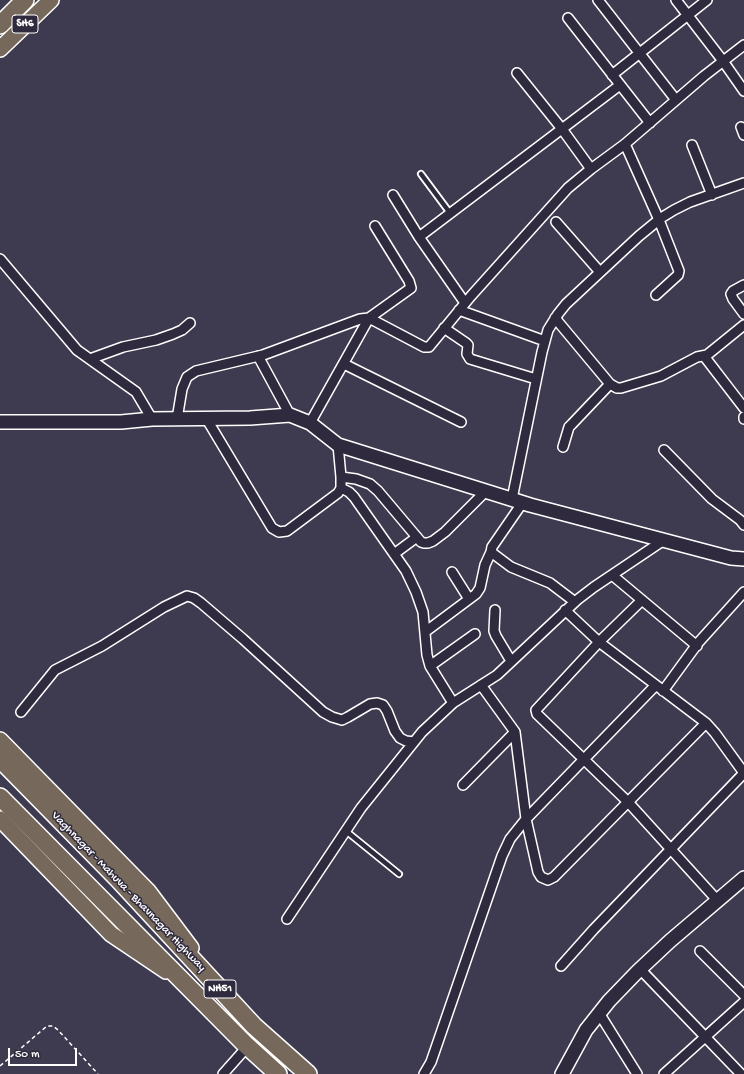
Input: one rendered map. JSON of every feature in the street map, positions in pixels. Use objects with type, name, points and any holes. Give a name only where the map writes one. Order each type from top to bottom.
[{"type":"highway","points":[[0,25],[25,0]]},
{"type":"highway","name":"Vaghnagar - Mahuva - Bhavnagar Highway","points":[[0,759],[137,900],[254,1026],[308,1074]]},
{"type":"highway","name":"Vaghnagar - Mahuva - Bhavnagar Highway","points":[[0,797],[247,1047],[278,1074]]},
{"type":"main road","name":"SH6","points":[[0,49],[51,0]]},
{"type":"main road","points":[[0,740],[148,891],[227,997]]},
{"type":"main road","points":[[0,819],[111,934],[182,981]]},
{"type":"street","points":[[598,0],[676,100]]},
{"type":"street","points":[[676,0],[744,91]]},
{"type":"street","points":[[612,75],[706,0]]},
{"type":"street","points":[[568,18],[650,123]]},
{"type":"street","points":[[177,419],[182,389],[187,377],[190,374],[203,368],[258,356],[360,319],[369,318],[426,348],[432,344],[444,328],[463,309],[554,202],[568,188],[591,169],[626,148],[650,123],[676,100],[744,45]]},
{"type":"street","points":[[517,73],[562,128],[591,169]]},
{"type":"street","points":[[419,237],[620,84]]},
{"type":"street","points":[[692,145],[712,194]]},
{"type":"street","points":[[626,148],[659,220],[679,273],[656,295]]},
{"type":"street","points":[[425,632],[469,599],[480,588],[485,565],[492,547],[517,501],[536,379],[548,330],[555,318],[566,304],[639,236],[659,220],[674,210],[712,194],[744,184]]},
{"type":"street","points":[[393,195],[463,309],[479,318],[545,341]]},
{"type":"street","points":[[556,222],[600,272]]},
{"type":"street","points":[[310,423],[369,318],[409,290],[411,285],[375,226]]},
{"type":"street","points":[[0,259],[77,350],[136,392],[152,419]]},
{"type":"street","points":[[744,285],[733,291],[731,294],[744,314]]},
{"type":"street","points":[[555,318],[610,384],[617,388],[661,376],[697,357],[704,356],[744,325]]},
{"type":"street","points":[[90,359],[123,347],[156,340],[174,334],[182,330],[190,323]]},
{"type":"street","points":[[444,328],[468,345],[467,354],[470,358],[536,379]]},
{"type":"street","points":[[258,356],[290,415]]},
{"type":"street","points":[[704,356],[744,408]]},
{"type":"street","points":[[344,364],[461,422]]},
{"type":"street","points":[[563,447],[569,427],[610,384]]},
{"type":"street","points":[[0,422],[121,422],[152,419],[290,415],[310,423],[338,445],[517,501],[743,562]]},
{"type":"street","points":[[206,418],[272,528],[278,532],[287,531],[338,493],[341,488],[338,445]]},
{"type":"street","points":[[664,450],[712,499],[744,524]]},
{"type":"street","points":[[341,477],[356,479],[370,484],[424,543],[433,541],[445,532],[486,491]]},
{"type":"street","points":[[341,488],[349,492],[354,497],[406,571],[423,612],[427,655],[430,666],[453,703]]},
{"type":"street","points":[[394,554],[418,537]]},
{"type":"street","points":[[287,919],[361,808],[414,742],[453,703],[492,679],[565,610],[612,574],[664,540]]},
{"type":"street","points":[[490,552],[511,567],[550,583],[575,602]]},
{"type":"street","points":[[452,572],[469,599]]},
{"type":"street","points":[[612,574],[696,646]]},
{"type":"street","points":[[424,1074],[431,1062],[502,856],[510,839],[526,818],[584,759],[659,688],[744,592]]},
{"type":"street","points":[[21,712],[55,670],[102,646],[164,607],[187,596],[194,598],[243,639],[323,712],[342,720],[370,704],[377,703],[383,705],[387,710],[395,731],[400,738],[406,741],[414,742]]},
{"type":"street","points":[[642,600],[599,642],[536,710],[537,714],[628,802],[672,848],[717,900]]},
{"type":"street","points":[[495,610],[494,631],[511,662]]},
{"type":"street","points":[[562,966],[594,929],[744,773],[706,723],[599,642],[565,610]]},
{"type":"street","points":[[430,666],[475,634]]},
{"type":"street","points":[[481,685],[515,732],[526,818],[538,872],[541,877],[548,880],[554,877],[706,723]]},
{"type":"street","points":[[464,785],[515,732]]},
{"type":"street","points":[[562,1074],[586,1030],[609,1002],[670,940],[744,878]]},
{"type":"street","points":[[700,951],[744,996]]},
{"type":"street","points":[[640,969],[741,1074]]},
{"type":"street","points":[[664,1074],[744,1002]]},
{"type":"street","points":[[599,1013],[638,1074]]},
{"type":"street","points":[[223,1074],[247,1047]]},
{"type":"lane","points":[[421,174],[450,213]]},
{"type":"lane","points":[[346,832],[399,874]]},
{"type":"path","points":[[0,1066],[47,1026],[53,1026],[98,1074]]}]
